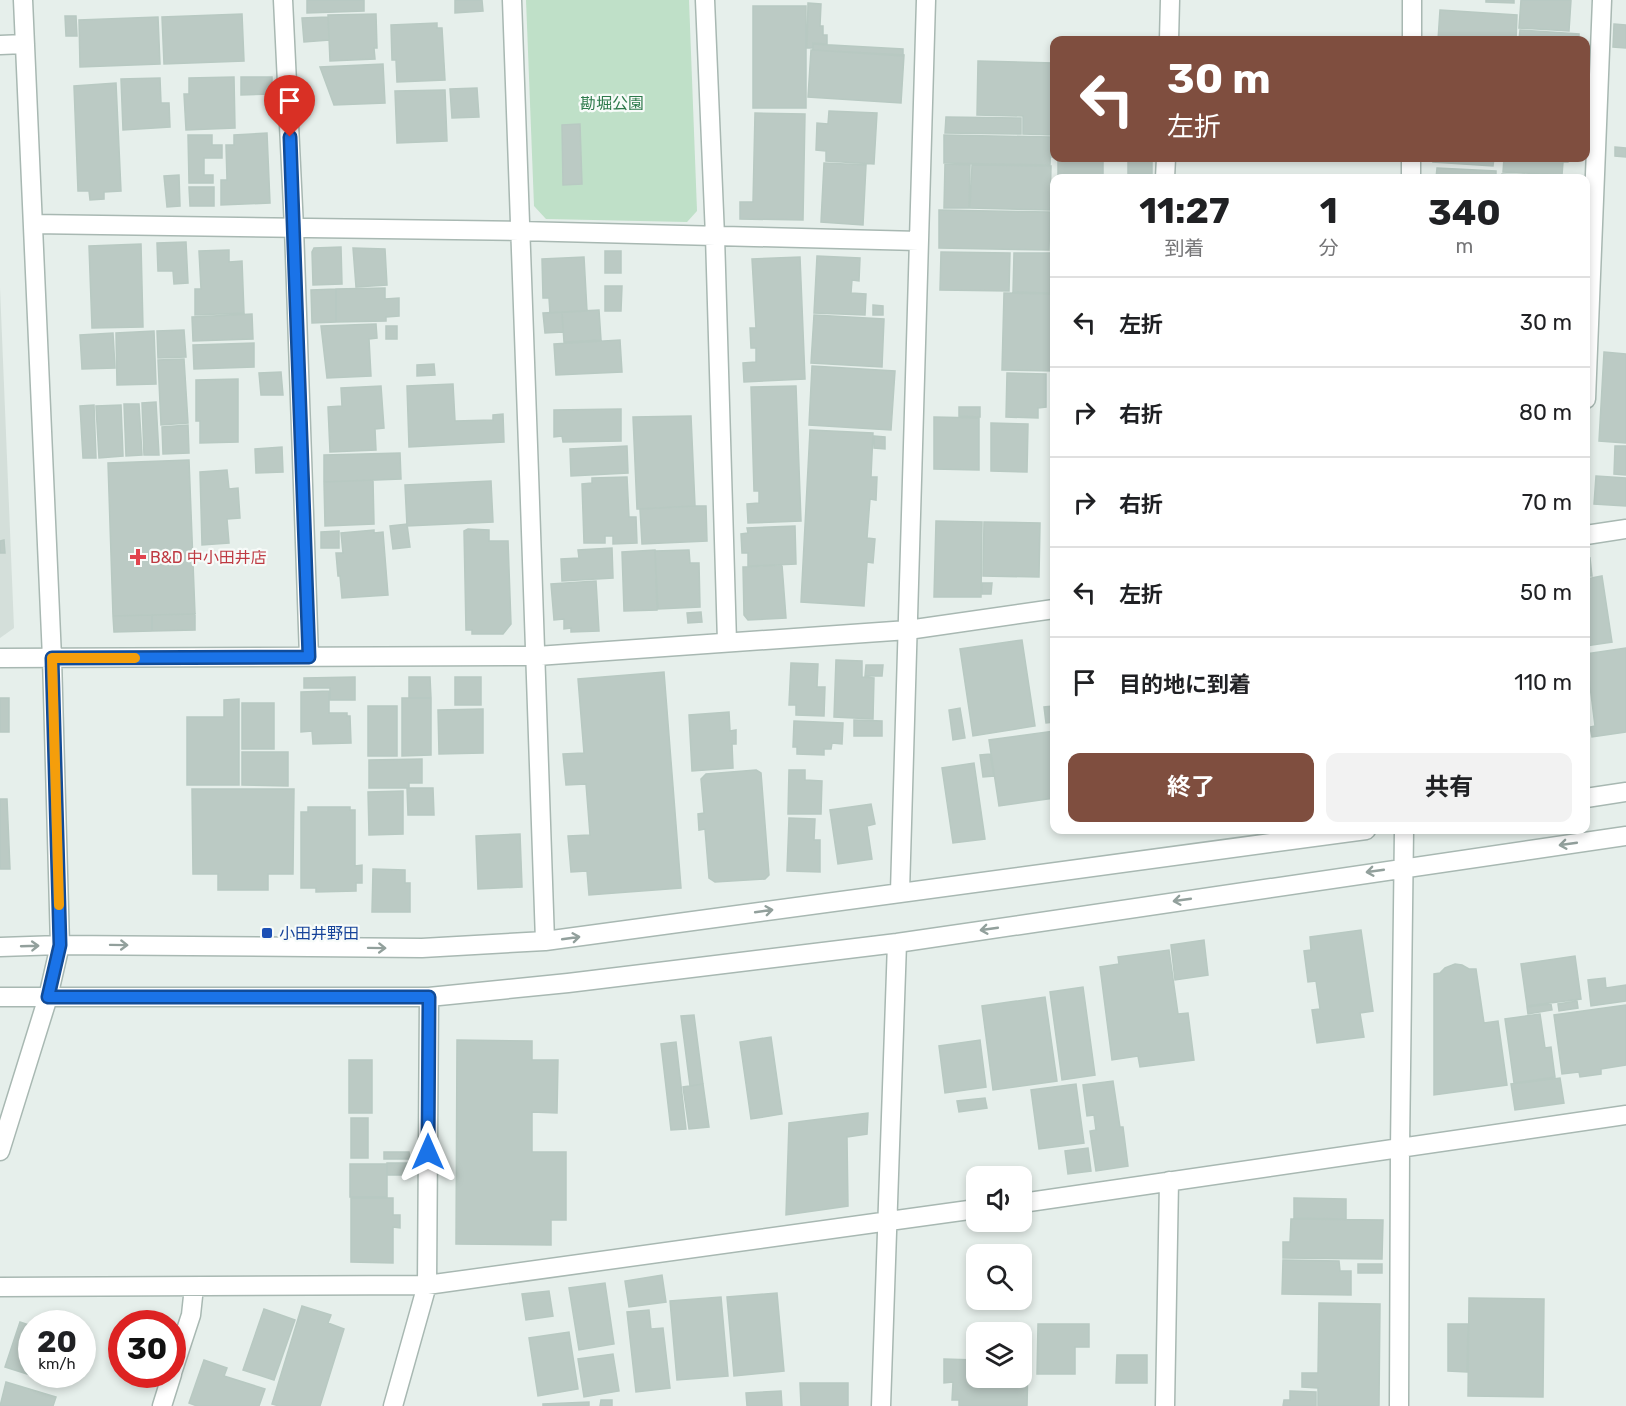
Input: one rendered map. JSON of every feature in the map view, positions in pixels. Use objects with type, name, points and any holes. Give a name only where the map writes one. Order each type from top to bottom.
[{"type":"street","points":[[0,1151],[48,997],[60,945],[52,658],[23,0]]},
{"type":"street","points":[[283,0],[294,228],[309,657]]},
{"type":"street","points":[[512,0],[519,231],[537,656],[545,941]]},
{"type":"street","points":[[705,0],[715,236],[727,642]]},
{"type":"street","points":[[900,892],[926,0]]},
{"type":"street","points":[[1169,36],[1170,0]]},
{"type":"street","points":[[1412,0],[1412,36]]},
{"type":"street","points":[[1590,299],[1602,0]]},
{"type":"street","points":[[0,45],[25,44]]},
{"type":"street","points":[[33,224],[519,231],[919,241]]},
{"type":"street","points":[[1590,534],[1626,529]]},
{"type":"street","points":[[0,658],[537,656],[908,630],[1050,610]]},
{"type":"street","points":[[1590,797],[1626,792]]},
{"type":"street","points":[[0,947],[60,945],[422,948],[545,941],[1336,834]]},
{"type":"street","points":[[1399,1406],[1404,834]]},
{"type":"street","points":[[0,997],[429,997],[568,983],[897,943],[1626,836]]},
{"type":"street","points":[[881,1406],[897,943]]},
{"type":"street","points":[[393,1406],[427,1286],[429,997]]},
{"type":"street","points":[[1032,1202],[1626,1114]]},
{"type":"street","points":[[1166,1406],[1169,1181]]},
{"type":"street","points":[[0,1287],[427,1286],[966,1210]]},
{"type":"street","points":[[186,1331],[191,1316],[194,1287]]},
{"type":"street","points":[[162,1406],[167,1388]]},
{"type":"shaded area","points":[[0,288],[14,628],[0,638]]},
{"type":"green space","name":"勘堀公園","points":[[526,0],[689,0],[697,211],[687,222],[546,219],[534,206]]},
{"type":"building","points":[[307,0],[364,0],[364,11],[307,13]]},
{"type":"building","points":[[455,0],[482,0],[483,11],[455,13]]},
{"type":"building","points":[[1486,0],[1514,0],[1514,3],[1486,2]]},
{"type":"building","points":[[1521,0],[1571,0],[1569,31],[1519,28]]},
{"type":"building","points":[[808,3],[821,4],[820,26],[823,26],[823,35],[827,35],[827,44],[813,43],[813,48],[807,48]]},
{"type":"building","points":[[753,6],[806,6],[806,108],[753,108]]},
{"type":"building","points":[[1440,10],[1517,15],[1516,36],[1438,36]]},
{"type":"building","points":[[242,14],[244,61],[164,64],[162,17]]},
{"type":"building","points":[[376,14],[375,59],[330,61],[328,15]]},
{"type":"building","points":[[65,16],[76,16],[77,36],[66,36]]},
{"type":"building","points":[[158,17],[160,64],[80,67],[79,20]]},
{"type":"building","points":[[328,17],[329,40],[304,42],[302,18]]},
{"type":"building","points":[[437,23],[437,28],[442,28],[445,80],[397,82],[396,60],[392,60],[391,25]]},
{"type":"building","points":[[1614,24],[1626,25],[1626,48],[1613,47]]},
{"type":"building","points":[[1520,30],[1579,34],[1579,36],[1519,36]]},
{"type":"building","points":[[813,44],[903,49],[903,56],[813,50]]},
{"type":"building","points":[[811,50],[904,55],[901,103],[808,97]]},
{"type":"building","points":[[978,61],[1050,63],[1050,135],[1023,134],[1023,116],[977,115]]},
{"type":"building","points":[[383,64],[385,103],[334,105],[320,67]]},
{"type":"building","points":[[234,77],[235,128],[186,130],[184,94],[189,94],[189,78]]},
{"type":"building","points":[[241,77],[272,77],[272,94],[241,95]]},
{"type":"building","points":[[160,78],[161,103],[169,103],[170,127],[123,130],[121,79]]},
{"type":"building","points":[[116,83],[121,191],[104,192],[104,199],[90,200],[89,191],[78,191],[74,86]]},
{"type":"building","points":[[477,88],[479,117],[452,118],[450,89]]},
{"type":"building","points":[[445,90],[447,141],[397,143],[395,91]]},
{"type":"building","points":[[829,111],[877,113],[874,164],[826,161],[826,151],[816,150],[817,123],[828,124]]},
{"type":"building","points":[[755,113],[805,114],[803,220],[740,219],[740,202],[753,202]]},
{"type":"building","points":[[946,117],[1021,118],[1021,134],[945,133]]},
{"type":"building","points":[[580,124],[582,184],[563,185],[562,125]]},
{"type":"building","points":[[267,133],[270,203],[221,205],[221,180],[227,180],[226,145],[234,145],[234,135]]},
{"type":"building","points":[[188,135],[212,135],[212,145],[222,145],[222,158],[204,158],[204,175],[213,175],[213,183],[189,183]]},
{"type":"building","points":[[944,135],[1050,137],[1050,165],[944,163]]},
{"type":"building","points":[[1615,147],[1626,148],[1626,157],[1615,156]]},
{"type":"building","points":[[1058,162],[1103,162],[1103,174],[1058,174]]},
{"type":"building","points":[[1128,162],[1152,162],[1152,174],[1128,174]]},
{"type":"building","points":[[1433,162],[1494,162],[1493,166]]},
{"type":"building","points":[[1504,162],[1563,162],[1562,174],[1503,172]]},
{"type":"building","points":[[824,163],[866,165],[863,225],[821,222]]},
{"type":"building","points":[[945,164],[970,165],[969,208],[944,208]]},
{"type":"building","points":[[972,165],[1051,166],[1050,210],[970,208]]},
{"type":"building","points":[[1437,168],[1496,171],[1496,174],[1436,174]]},
{"type":"building","points":[[179,175],[180,206],[167,207],[164,176]]},
{"type":"building","points":[[189,187],[214,187],[214,206],[190,206]]},
{"type":"building","points":[[939,210],[1050,212],[1049,250],[939,248]]},
{"type":"building","points":[[186,242],[188,283],[174,284],[173,271],[158,271],[157,243]]},
{"type":"building","points":[[141,244],[143,327],[92,328],[89,246]]},
{"type":"building","points":[[341,247],[342,284],[313,285],[312,252],[314,248]]},
{"type":"building","points":[[353,248],[385,249],[387,285],[356,287]]},
{"type":"building","points":[[229,250],[229,262],[242,261],[244,313],[195,315],[195,289],[201,289],[199,251]]},
{"type":"building","points":[[605,251],[621,251],[621,273],[605,273]]},
{"type":"building","points":[[941,252],[1010,253],[1009,291],[940,290]]},
{"type":"building","points":[[1014,253],[1050,253],[1050,293],[1013,292]]},
{"type":"building","points":[[817,256],[860,258],[859,281],[852,280],[851,293],[866,294],[865,315],[814,313]]},
{"type":"building","points":[[584,257],[587,311],[550,313],[549,298],[543,298],[542,259]]},
{"type":"building","points":[[800,257],[805,379],[744,382],[743,363],[756,362],[756,348],[751,348],[750,328],[756,328],[752,259]]},
{"type":"building","points":[[605,286],[622,286],[621,311],[605,311]]},
{"type":"building","points":[[385,288],[385,299],[399,298],[399,316],[386,317],[386,321],[336,322],[336,289]]},
{"type":"building","points":[[336,289],[336,322],[312,323],[311,290]]},
{"type":"building","points":[[1004,293],[1050,294],[1050,371],[1002,370]]},
{"type":"building","points":[[873,305],[883,306],[883,315],[873,315]]},
{"type":"building","points":[[599,310],[601,340],[564,342],[562,312]]},
{"type":"building","points":[[562,312],[563,332],[545,333],[543,313]]},
{"type":"building","points":[[252,314],[253,339],[193,341],[192,317]]},
{"type":"building","points":[[814,315],[884,319],[882,367],[811,363]]},
{"type":"building","points":[[376,324],[377,338],[369,339],[371,376],[327,378],[321,326]]},
{"type":"building","points":[[386,326],[397,326],[397,339],[386,339]]},
{"type":"building","points":[[184,330],[186,357],[158,358],[157,331]]},
{"type":"building","points":[[154,331],[156,384],[117,385],[116,333]]},
{"type":"building","points":[[113,333],[115,368],[82,369],[80,335]]},
{"type":"building","points":[[620,340],[622,372],[556,375],[554,344]]},
{"type":"building","points":[[254,343],[254,367],[194,369],[193,345]]},
{"type":"building","points":[[1604,352],[1626,354],[1626,443],[1599,441]]},
{"type":"building","points":[[184,359],[188,423],[161,425],[158,360]]},
{"type":"building","points":[[434,364],[435,375],[417,376],[417,365]]},
{"type":"building","points":[[812,366],[895,371],[891,430],[809,425]]},
{"type":"building","points":[[281,372],[283,395],[261,395],[259,373]]},
{"type":"building","points":[[1007,373],[1046,374],[1046,407],[1038,408],[1038,418],[1006,417]]},
{"type":"building","points":[[238,379],[238,442],[200,443],[200,421],[196,421],[196,380]]},
{"type":"building","points":[[453,384],[455,421],[493,420],[493,415],[503,414],[504,442],[409,447],[407,386]]},
{"type":"building","points":[[381,386],[384,428],[375,429],[376,450],[330,452],[328,407],[342,406],[341,388]]},
{"type":"building","points":[[796,386],[801,521],[748,523],[747,504],[759,503],[759,491],[754,491],[751,387]]},
{"type":"building","points":[[156,402],[159,455],[144,455],[142,403]]},
{"type":"building","points":[[124,404],[139,404],[142,455],[126,456]]},
{"type":"building","points":[[94,405],[96,458],[83,458],[80,406]]},
{"type":"building","points":[[121,405],[123,456],[99,458],[96,406]]},
{"type":"building","points":[[959,407],[980,407],[980,417],[959,416]]},
{"type":"building","points":[[621,409],[621,441],[563,442],[562,436],[554,437],[554,410]]},
{"type":"building","points":[[691,416],[695,506],[637,509],[633,417]]},
{"type":"building","points":[[934,417],[979,418],[979,470],[934,469]]},
{"type":"building","points":[[991,423],[1028,424],[1027,472],[991,471]]},
{"type":"building","points":[[188,425],[189,453],[163,454],[162,427]]},
{"type":"building","points":[[810,430],[873,433],[871,477],[877,477],[876,500],[870,499],[867,538],[875,539],[873,563],[867,562],[864,606],[801,602]]},
{"type":"building","points":[[874,436],[885,437],[885,449],[874,448]]},
{"type":"building","points":[[627,446],[628,473],[571,476],[570,449]]},
{"type":"building","points":[[1615,446],[1626,446],[1626,475],[1614,474]]},
{"type":"building","points":[[282,447],[283,472],[256,473],[255,449]]},
{"type":"building","points":[[400,453],[401,479],[324,482],[324,455]]},
{"type":"building","points":[[189,460],[195,614],[113,616],[108,463]]},
{"type":"building","points":[[227,470],[229,489],[238,488],[240,518],[227,519],[229,543],[202,545],[200,472]]},
{"type":"building","points":[[1596,476],[1626,478],[1626,506],[1594,504]]},
{"type":"building","points":[[627,477],[629,517],[636,517],[637,543],[613,544],[613,536],[605,536],[605,543],[584,543],[582,484],[592,483],[592,478]]},
{"type":"building","points":[[373,480],[374,524],[325,526],[324,482]]},
{"type":"building","points":[[491,481],[493,522],[407,526],[405,485]]},
{"type":"building","points":[[706,506],[707,541],[642,544],[640,509]]},
{"type":"building","points":[[936,521],[982,522],[981,597],[934,597]]},
{"type":"building","points":[[984,522],[1040,523],[1039,577],[983,576]]},
{"type":"building","points":[[407,524],[410,547],[393,549],[390,526]]},
{"type":"building","points":[[795,526],[796,564],[748,566],[748,553],[742,553],[741,534],[748,533],[747,528]]},
{"type":"building","points":[[468,529],[489,530],[489,541],[508,541],[511,624],[503,634],[472,634],[472,630],[466,630],[464,531]]},
{"type":"building","points":[[374,530],[374,533],[383,532],[388,595],[342,598],[336,553],[343,553],[341,533]]},
{"type":"building","points":[[339,531],[339,548],[321,548],[321,532]]},
{"type":"building","points":[[4,540],[5,553],[0,553],[0,541]]},
{"type":"building","points":[[612,548],[613,578],[562,581],[561,559],[579,558],[578,550]]},
{"type":"building","points":[[655,550],[657,610],[624,611],[622,552]]},
{"type":"building","points":[[689,550],[690,563],[699,563],[700,607],[658,609],[655,551]]},
{"type":"building","points":[[782,565],[786,618],[748,620],[744,615],[743,567]]},
{"type":"building","points":[[1602,576],[1612,642],[1590,645],[1590,578]]},
{"type":"building","points":[[596,581],[599,631],[571,632],[571,628],[564,629],[564,619],[554,620],[551,584]]},
{"type":"building","points":[[982,583],[992,583],[991,594],[982,594]]},
{"type":"building","points":[[701,612],[702,622],[688,623],[687,613]]},
{"type":"building","points":[[195,614],[195,630],[152,631],[152,615]]},
{"type":"building","points":[[152,615],[152,631],[114,632],[113,616]]},
{"type":"building","points":[[1022,640],[1035,726],[973,736],[960,649]]},
{"type":"building","points":[[1626,648],[1626,732],[1592,737],[1590,727],[1595,726],[1590,686],[1590,653]]},
{"type":"building","points":[[836,660],[862,661],[862,677],[874,678],[873,719],[834,717]]},
{"type":"building","points":[[791,663],[818,664],[817,687],[825,687],[824,716],[796,715],[796,705],[789,705]]},
{"type":"building","points":[[866,665],[883,665],[882,676],[865,676]]},
{"type":"building","points":[[664,672],[681,888],[589,895],[587,871],[571,872],[568,836],[590,835],[586,784],[566,785],[563,754],[584,753],[578,679]]},
{"type":"building","points":[[355,677],[355,700],[330,700],[330,688],[304,688],[304,678]]},
{"type":"building","points":[[409,677],[430,677],[431,698],[409,698]]},
{"type":"building","points":[[455,677],[481,677],[481,705],[455,705]]},
{"type":"building","points":[[329,691],[329,713],[347,713],[347,716],[350,716],[351,743],[313,744],[312,731],[301,732],[301,692]]},
{"type":"building","points":[[0,698],[9,698],[9,732],[0,732]]},
{"type":"building","points":[[402,698],[431,698],[431,755],[402,756]]},
{"type":"building","points":[[239,699],[239,785],[187,785],[187,717],[224,717],[224,700]]},
{"type":"building","points":[[242,703],[274,703],[274,749],[242,749]]},
{"type":"building","points":[[368,706],[397,706],[397,756],[368,756]]},
{"type":"building","points":[[1050,706],[1050,722],[1046,723],[1044,707]]},
{"type":"building","points":[[960,708],[965,738],[953,740],[949,710]]},
{"type":"building","points":[[483,709],[483,753],[439,754],[438,710]]},
{"type":"building","points":[[729,712],[730,731],[736,730],[736,744],[732,744],[733,768],[692,771],[689,715]]},
{"type":"building","points":[[854,720],[882,721],[882,736],[854,736]]},
{"type":"building","points":[[794,721],[843,723],[842,744],[832,743],[831,749],[824,749],[824,755],[797,754],[797,747],[793,747]]},
{"type":"building","points":[[1050,732],[1050,799],[999,806],[989,740]]},
{"type":"building","points":[[242,752],[288,752],[288,786],[242,785]]},
{"type":"building","points":[[990,754],[994,776],[983,777],[980,755]]},
{"type":"building","points":[[422,759],[422,783],[409,783],[409,788],[369,788],[369,760]]},
{"type":"building","points":[[974,763],[985,839],[953,843],[942,768]]},
{"type":"building","points":[[756,770],[761,773],[769,875],[765,879],[715,882],[709,878],[705,829],[699,830],[698,814],[704,813],[701,779],[706,774]]},
{"type":"building","points":[[789,770],[805,770],[805,780],[822,781],[821,814],[788,814]]},
{"type":"building","points":[[407,788],[433,788],[434,815],[408,815]]},
{"type":"building","points":[[192,789],[294,789],[293,874],[268,874],[268,890],[218,890],[218,874],[193,874]]},
{"type":"building","points":[[403,791],[403,834],[369,835],[368,792]]},
{"type":"building","points":[[0,799],[7,799],[10,869],[0,869]]},
{"type":"building","points":[[871,804],[875,824],[867,826],[872,859],[838,864],[830,810]]},
{"type":"building","points":[[308,807],[350,807],[350,810],[355,810],[355,866],[362,865],[362,883],[356,883],[356,891],[316,892],[316,888],[301,888],[301,812],[308,812]]},
{"type":"building","points":[[789,818],[815,819],[814,840],[820,840],[820,872],[787,871]]},
{"type":"building","points":[[520,834],[522,887],[478,889],[476,836]]},
{"type":"building","points":[[373,869],[405,870],[405,883],[410,883],[410,912],[372,912]]},
{"type":"building","points":[[1361,930],[1373,1011],[1360,1013],[1364,1037],[1317,1043],[1312,1010],[1320,1009],[1316,981],[1308,982],[1304,951],[1311,950],[1310,937]]},
{"type":"building","points":[[1204,940],[1208,975],[1175,980],[1171,945]]},
{"type":"building","points":[[1169,950],[1178,1014],[1188,1013],[1194,1060],[1140,1067],[1138,1056],[1112,1060],[1100,967],[1119,964],[1118,957]]},
{"type":"building","points":[[1575,956],[1581,999],[1527,1006],[1521,964]]},
{"type":"building","points":[[1455,964],[1476,969],[1484,1023],[1498,1021],[1507,1085],[1434,1095],[1434,974]]},
{"type":"building","points":[[1605,978],[1606,988],[1626,985],[1626,1001],[1591,1006],[1588,980]]},
{"type":"building","points":[[1083,987],[1095,1075],[1062,1080],[1050,992]]},
{"type":"building","points":[[1045,997],[1057,1081],[993,1090],[982,1006]]},
{"type":"building","points":[[1577,1001],[1578,1008],[1559,1011],[1558,1004]]},
{"type":"building","points":[[1551,1004],[1552,1010],[1528,1014],[1527,1007]]},
{"type":"building","points":[[1626,1005],[1626,1065],[1601,1069],[1601,1074],[1580,1077],[1579,1072],[1562,1074],[1554,1015]]},
{"type":"building","points":[[1540,1014],[1545,1048],[1551,1047],[1555,1077],[1514,1083],[1505,1019]]},
{"type":"building","points":[[694,1015],[703,1084],[690,1086],[681,1016]]},
{"type":"building","points":[[771,1037],[782,1114],[751,1119],[740,1042]]},
{"type":"building","points":[[457,1040],[532,1041],[532,1060],[558,1060],[557,1113],[532,1112],[532,1152],[566,1152],[566,1220],[551,1220],[551,1245],[456,1244]]},
{"type":"building","points":[[980,1040],[986,1087],[945,1093],[939,1046]]},
{"type":"building","points":[[676,1042],[686,1129],[671,1130],[661,1044]]},
{"type":"building","points":[[349,1060],[372,1060],[372,1113],[349,1113]]},
{"type":"building","points":[[1560,1078],[1564,1103],[1515,1110],[1511,1084]]},
{"type":"building","points":[[1113,1081],[1120,1127],[1123,1127],[1128,1166],[1096,1171],[1090,1131],[1096,1130],[1094,1115],[1087,1116],[1083,1085]]},
{"type":"building","points":[[703,1084],[709,1127],[689,1129],[683,1087]]},
{"type":"building","points":[[1076,1084],[1084,1143],[1039,1149],[1031,1090]]},
{"type":"building","points":[[985,1098],[987,1108],[959,1112],[957,1101]]},
{"type":"building","points":[[868,1113],[867,1134],[847,1137],[848,1206],[786,1215],[789,1123]]},
{"type":"building","points":[[351,1118],[368,1118],[368,1158],[351,1158]]},
{"type":"building","points":[[1088,1148],[1091,1171],[1068,1174],[1065,1151]]},
{"type":"building","points":[[384,1152],[409,1152],[410,1159],[384,1159]]},
{"type":"building","points":[[387,1163],[412,1163],[412,1175],[387,1175]]},
{"type":"building","points":[[350,1164],[387,1164],[387,1197],[350,1197]]},
{"type":"building","points":[[351,1198],[393,1198],[393,1215],[400,1215],[400,1228],[393,1227],[393,1263],[351,1262]]},
{"type":"building","points":[[1294,1198],[1346,1199],[1346,1219],[1294,1218]]},
{"type":"building","points":[[1291,1219],[1383,1220],[1382,1259],[1283,1258],[1283,1242],[1290,1242]]},
{"type":"building","points":[[1283,1260],[1339,1261],[1340,1271],[1351,1271],[1351,1295],[1282,1294]]},
{"type":"building","points":[[1358,1264],[1382,1264],[1382,1273],[1358,1273]]},
{"type":"building","points":[[662,1275],[666,1302],[629,1307],[625,1281]]},
{"type":"building","points":[[605,1283],[614,1344],[579,1350],[569,1288]]},
{"type":"building","points":[[549,1291],[553,1316],[526,1320],[522,1294]]},
{"type":"building","points":[[777,1293],[784,1371],[734,1376],[727,1297]]},
{"type":"building","points":[[721,1297],[728,1376],[677,1380],[670,1301]]},
{"type":"building","points":[[1469,1298],[1544,1299],[1543,1397],[1468,1396]]},
{"type":"building","points":[[1319,1303],[1380,1304],[1379,1406],[1318,1406],[1318,1388],[1302,1387],[1302,1373],[1318,1373]]},
{"type":"building","points":[[302,1306],[331,1315],[328,1323],[344,1329],[320,1406],[279,1406],[272,1404]]},
{"type":"building","points":[[264,1309],[295,1320],[274,1380],[243,1370]]},
{"type":"building","points":[[649,1310],[651,1329],[663,1328],[670,1388],[636,1392],[627,1312]]},
{"type":"building","points":[[1038,1324],[1089,1324],[1089,1347],[1075,1347],[1075,1374],[1037,1374]]},
{"type":"building","points":[[1448,1324],[1468,1324],[1467,1372],[1448,1371]]},
{"type":"building","points":[[18,1328],[18,1371],[5,1367]]},
{"type":"building","points":[[569,1332],[578,1389],[538,1396],[529,1338]]},
{"type":"building","points":[[613,1354],[619,1391],[584,1397],[578,1359]]},
{"type":"building","points":[[1117,1355],[1147,1355],[1147,1383],[1116,1383]]},
{"type":"building","points":[[944,1359],[966,1360],[966,1388],[1027,1388],[1027,1406],[959,1406],[959,1400],[952,1400],[953,1382],[944,1383]]},
{"type":"building","points":[[204,1360],[227,1368],[224,1376],[265,1389],[259,1406],[197,1406],[189,1403]]},
{"type":"building","points":[[6,1382],[18,1386],[18,1388],[26,1388],[56,1397],[53,1406],[0,1406]]},
{"type":"building","points":[[800,1383],[848,1383],[848,1406],[801,1406]]},
{"type":"building","points":[[781,1391],[782,1406],[747,1406],[746,1393]]},
{"type":"building","points":[[1290,1391],[1316,1392],[1316,1406],[1283,1406],[1284,1400],[1290,1400]]},
{"type":"building","points":[[601,1400],[612,1400],[612,1406],[600,1406]]},
{"type":"building","points":[[589,1402],[589,1406],[543,1406],[543,1404]]},
{"type":"slow traffic","points":[[59,905],[52,658],[135,658]]},
{"type":"place","name":"B&D 中小田井店","points":[[138,557]]},
{"type":"place","name":"小田井野田","points":[[267,933]]},
{"type":"route","points":[[290,137],[309,657],[52,658],[60,945],[48,997],[429,997],[428,1152]]}]
